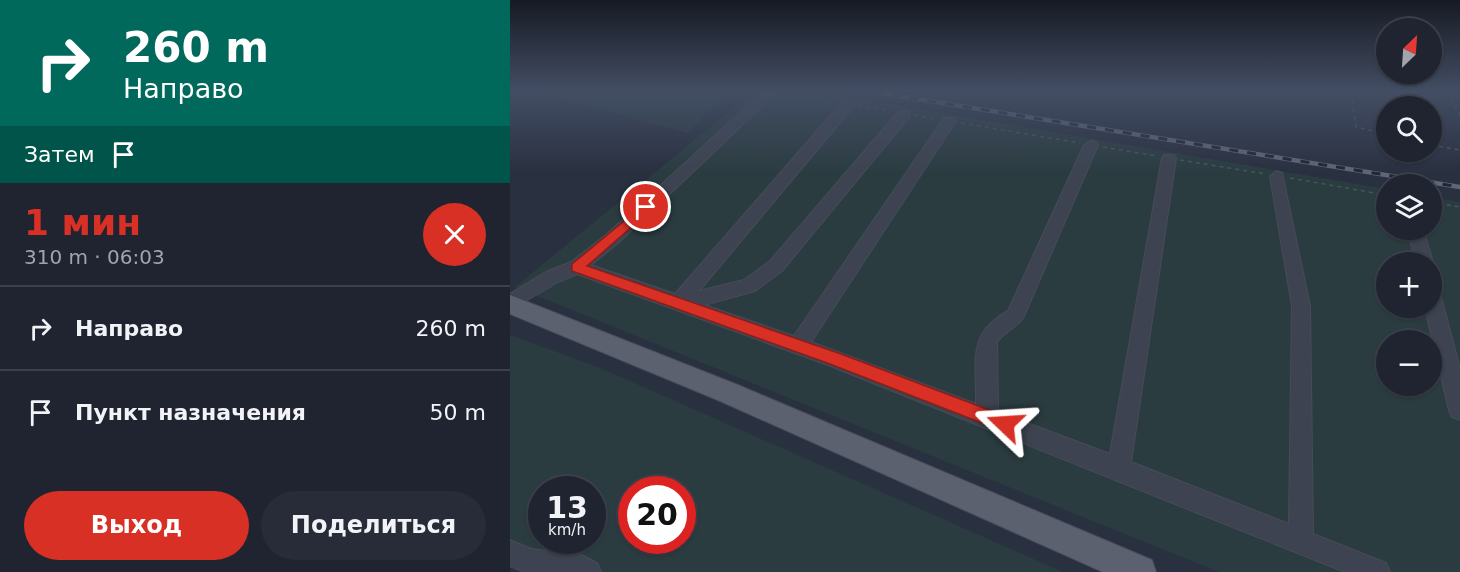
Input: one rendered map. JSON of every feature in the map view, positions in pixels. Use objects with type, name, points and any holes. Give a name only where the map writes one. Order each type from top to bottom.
[{"type":"main road","points":[[510,304],[729,393],[1140,572]]},
{"type":"street","points":[[510,304],[552,277],[577,267],[612,239],[739,119]]},
{"type":"street","points":[[678,304],[836,119]]},
{"type":"street","points":[[678,304],[749,286],[776,266],[900,119]]},
{"type":"street","points":[[798,346],[949,121]]},
{"type":"street","points":[[987,418],[987,341],[996,327],[1015,316],[1091,145]]},
{"type":"street","points":[[1119,468],[1169,158]]},
{"type":"street","points":[[1277,176],[1300,306],[1301,541]]},
{"type":"street","points":[[577,267],[798,346],[1119,468],[1377,572]]},
{"type":"street","points":[[1437,318],[1460,410]]},
{"type":"street","points":[[510,553],[531,562],[581,568],[588,572]]},
{"type":"path","points":[[1355,119],[1356,127],[1376,132]]},
{"type":"path","points":[[1442,147],[1460,150]]},
{"type":"path","points":[[1442,204],[1460,207]]},
{"type":"shaded area","points":[[635,119],[702,119],[688,133]]},
{"type":"shaded area","points":[[720,119],[975,119],[1376,187],[1376,240],[1442,240],[1442,199],[1460,202],[1460,572],[1219,572],[515,287]]},
{"type":"shaded area","points":[[510,335],[598,367],[1063,572],[571,572],[539,554],[606,554],[606,476],[528,476],[528,548],[510,538]]},
{"type":"railway","points":[[1039,119],[1460,187]]},
{"type":"route","points":[[646,207],[612,239],[577,267],[835,359],[933,399],[1005,424]]}]
